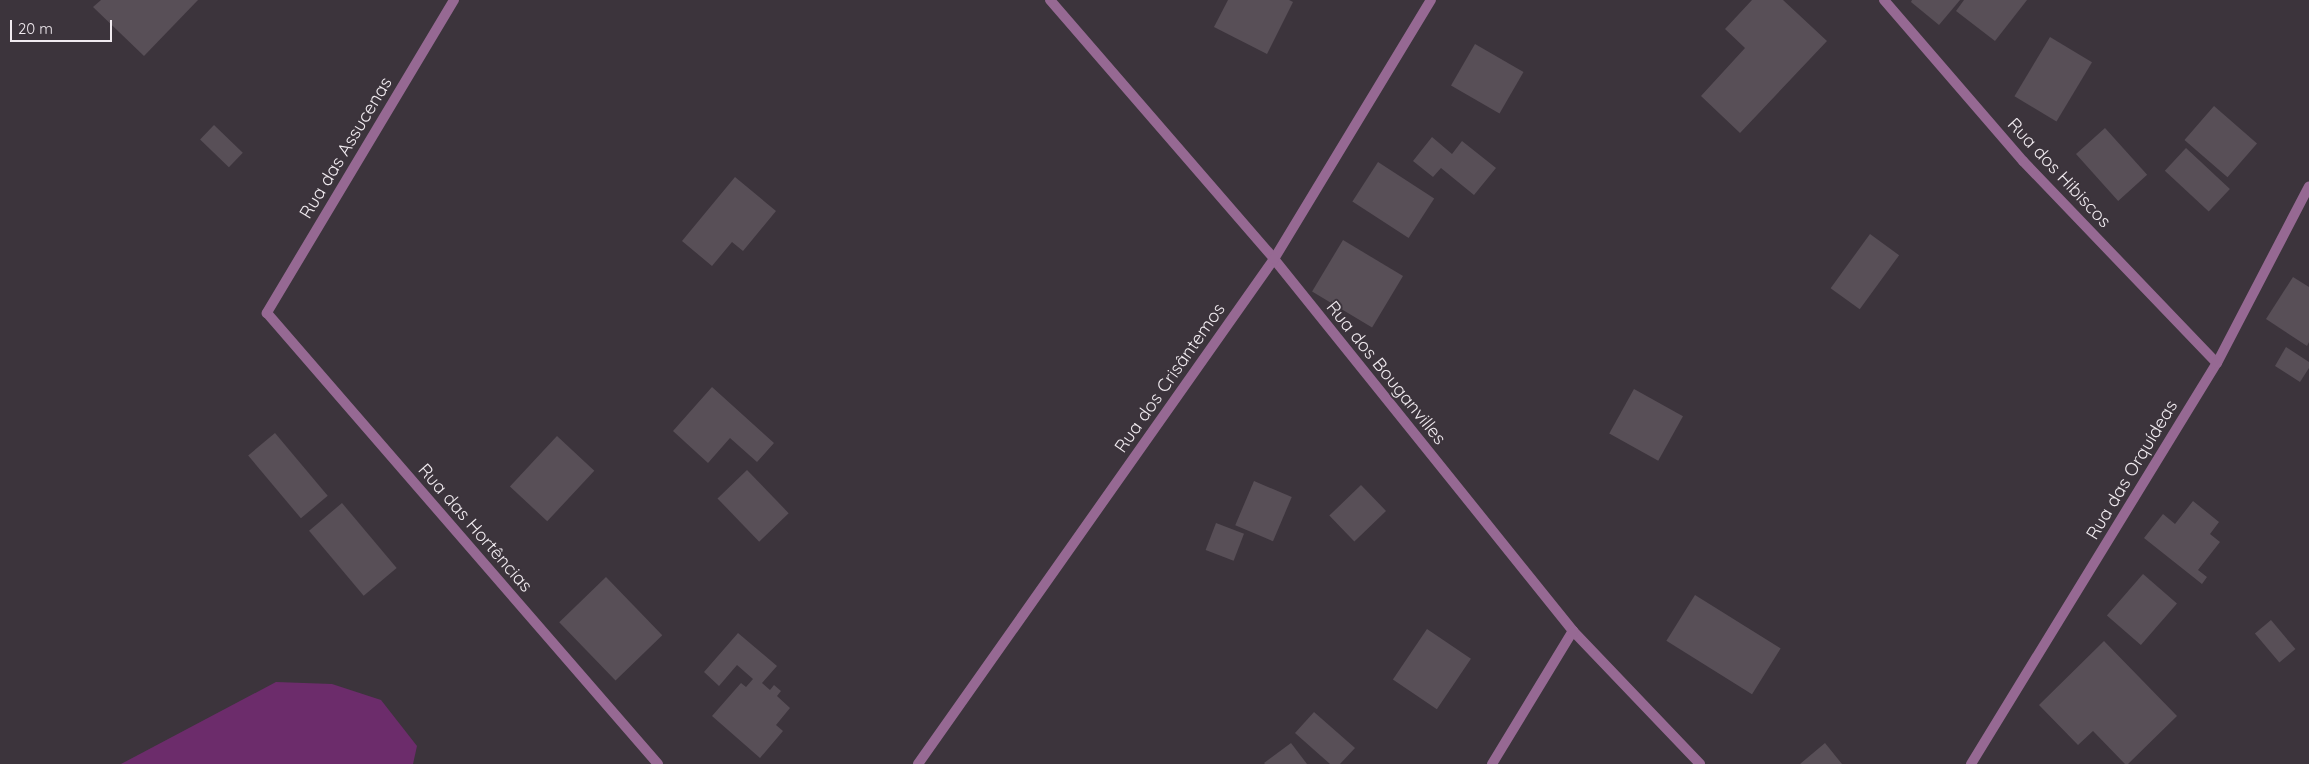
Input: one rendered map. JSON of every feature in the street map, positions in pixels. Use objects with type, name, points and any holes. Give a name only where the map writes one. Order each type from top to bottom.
[{"type":"street","name":"Rua das Assucenas","points":[[267,313],[454,0]]},
{"type":"street","name":"Rua dos Bouganvilles","points":[[1050,0],[1274,259],[1573,631],[1700,764]]},
{"type":"street","name":"Rua dos Crisântemos","points":[[918,764],[1274,259],[1431,0]]},
{"type":"street","name":"Rua dos Hibiscos","points":[[1884,0],[2023,161],[2216,363]]},
{"type":"street","name":"Rua das Orquídeas","points":[[1972,764],[2216,363],[2309,186]]},
{"type":"street","name":"Rua das Hortências","points":[[267,313],[658,764]]},
{"type":"street","points":[[1492,764],[1573,631]]},
{"type":"shaded area","points":[[276,682],[332,684],[381,700],[417,746],[413,764],[121,764]]},
{"type":"building","points":[[101,0],[198,0],[144,56],[93,7]]},
{"type":"building","points":[[1228,0],[1289,0],[1293,2],[1267,54],[1214,27]]},
{"type":"building","points":[[1752,0],[1783,0],[1827,41],[1740,133],[1701,96],[1745,48],[1725,29]]},
{"type":"building","points":[[1912,0],[1960,0],[1939,25],[1911,2]]},
{"type":"building","points":[[1964,0],[2027,0],[1995,41],[1956,11]]},
{"type":"building","points":[[2050,37],[2092,62],[2056,121],[2014,96]]},
{"type":"building","points":[[1475,44],[1523,72],[1499,114],[1451,86]]},
{"type":"building","points":[[2214,106],[2257,143],[2227,177],[2184,140]]},
{"type":"building","points":[[214,125],[243,153],[229,167],[200,139]]},
{"type":"building","points":[[2105,128],[2147,175],[2118,201],[2076,154]]},
{"type":"building","points":[[1432,137],[1452,154],[1462,141],[1496,168],[1474,195],[1441,168],[1433,177],[1413,161]]},
{"type":"building","points":[[2186,148],[2230,189],[2209,212],[2165,171]]},
{"type":"building","points":[[1378,162],[1434,198],[1409,238],[1352,201]]},
{"type":"building","points":[[735,177],[776,211],[743,251],[732,242],[712,266],[682,241]]},
{"type":"building","points":[[1870,234],[1899,255],[1860,309],[1831,288]]},
{"type":"building","points":[[1343,240],[1403,276],[1372,327],[1312,291]]},
{"type":"building","points":[[2293,277],[2309,287],[2309,342],[2307,346],[2266,319]]},
{"type":"building","points":[[2286,347],[2309,362],[2309,368],[2300,382],[2275,366]]},
{"type":"building","points":[[712,387],[774,443],[757,462],[730,438],[708,463],[673,431]]},
{"type":"building","points":[[1634,389],[1683,416],[1658,461],[1609,434]]},
{"type":"building","points":[[275,433],[328,496],[301,518],[248,455]]},
{"type":"building","points":[[557,436],[594,471],[547,521],[510,486]]},
{"type":"building","points":[[747,470],[789,513],[759,542],[718,498]]},
{"type":"building","points":[[1254,481],[1292,497],[1273,541],[1235,525]]},
{"type":"building","points":[[1361,485],[1386,511],[1354,541],[1329,516]]},
{"type":"building","points":[[2193,501],[2219,522],[2210,534],[2220,542],[2198,570],[2207,577],[2202,584],[2144,538],[2163,514],[2175,524]]},
{"type":"building","points":[[342,503],[397,568],[364,596],[309,531]]},
{"type":"building","points":[[1216,523],[1244,534],[1234,561],[1206,550]]},
{"type":"building","points":[[2143,574],[2177,604],[2141,645],[2107,616]]},
{"type":"building","points":[[606,577],[662,635],[616,680],[559,622]]},
{"type":"building","points":[[1695,595],[1781,649],[1752,694],[1666,641]]},
{"type":"building","points":[[2271,620],[2295,649],[2279,663],[2255,633]]},
{"type":"building","points":[[1427,629],[1471,659],[1437,709],[1393,680]]},
{"type":"building","points":[[738,633],[777,666],[762,683],[770,690],[774,685],[781,691],[777,696],[790,708],[776,725],[783,731],[760,758],[712,716],[741,683],[746,687],[753,679],[737,665],[719,686],[704,672]]},
{"type":"building","points":[[2104,641],[2177,716],[2128,764],[2125,764],[2093,731],[2078,745],[2039,705]]},
{"type":"building","points":[[1314,712],[1355,748],[1340,764],[1330,764],[1295,733]]},
{"type":"building","points":[[1291,743],[1307,764],[1264,763]]},
{"type":"building","points":[[1825,743],[1842,764],[1800,764]]}]
